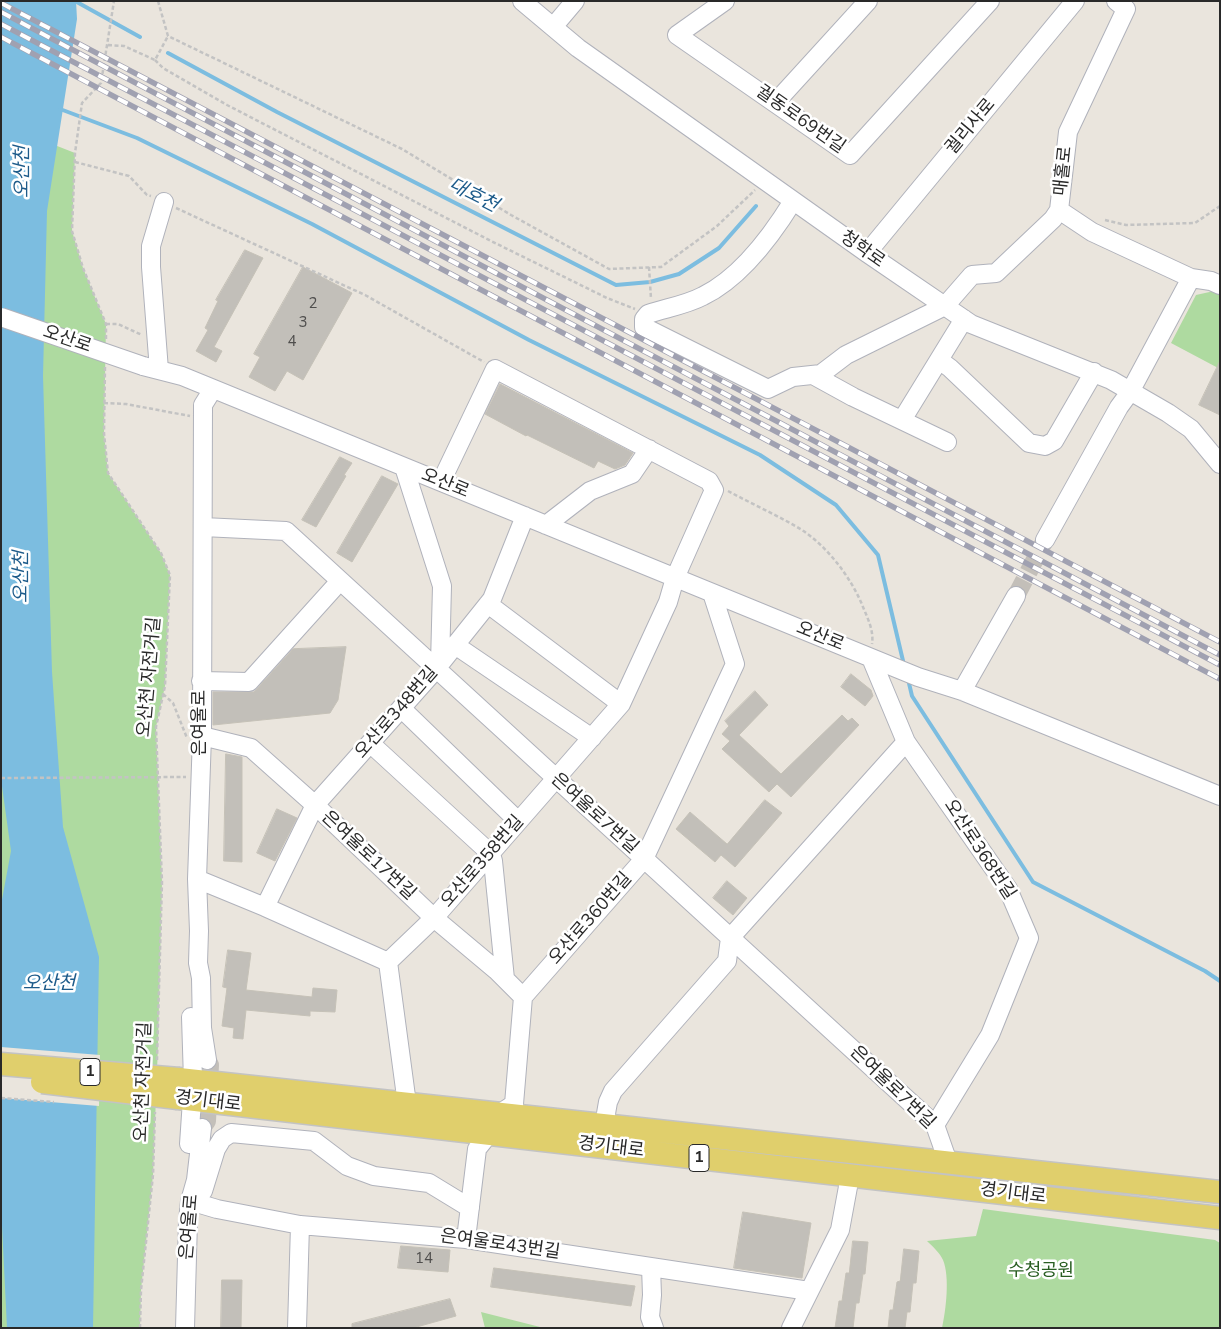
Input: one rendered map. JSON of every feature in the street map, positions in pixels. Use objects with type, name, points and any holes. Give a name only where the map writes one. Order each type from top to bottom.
[{"type":"main road","name":"경기대로","points":[[1,1064],[186,1089],[489,1134],[1220,1218]]},
{"type":"main road","name":"경기대로","points":[[1,1079],[407,1104],[1220,1192]]},
{"type":"street","name":"청학로","points":[[522,1],[578,48],[866,253],[971,324],[1110,380],[1168,413],[1190,429],[1220,464]]},
{"type":"street","points":[[553,27],[575,1]]},
{"type":"street","name":"궐동로69번길","points":[[725,1],[677,35],[850,155],[990,1]]},
{"type":"street","points":[[775,103],[868,1]]},
{"type":"street","name":"궐리사로","points":[[866,253],[1075,1]]},
{"type":"street","name":"매홀로","points":[[1124,3],[1126,9],[1068,132],[1059,210],[1092,232],[1191,278],[1211,281],[1220,285]]},
{"type":"street","points":[[793,201],[770,236],[755,254],[727,280],[704,296],[649,306],[644,319],[644,327],[768,390],[793,377],[821,374],[846,356],[945,306],[972,275],[996,273],[1054,219],[1059,210]]},
{"type":"street","points":[[151,368],[158,342],[151,267],[151,246],[164,202]]},
{"type":"street","points":[[1045,540],[1119,407],[1130,392],[1191,278]]},
{"type":"street","name":"오산로","points":[[1,317],[151,368],[182,376],[918,677],[962,691]]},
{"type":"street","points":[[902,420],[964,319]]},
{"type":"street","points":[[939,360],[950,368],[1029,443],[1045,446],[1054,441],[1094,372]]},
{"type":"street","points":[[441,482],[495,368],[709,481]]},
{"type":"street","points":[[813,375],[947,442]]},
{"type":"street","name":"은여울로","points":[[207,1060],[202,1028],[201,978],[198,963],[195,740],[201,681],[203,405],[212,388]]},
{"type":"street","points":[[546,525],[590,491],[632,474],[649,449]]},
{"type":"street","points":[[404,467],[442,586],[438,667]]},
{"type":"street","name":"오산로358번길","points":[[388,962],[434,918],[621,704],[668,602],[675,578],[714,490],[709,481]]},
{"type":"street","name":"오산로348번길","points":[[265,907],[315,805],[438,667],[492,599],[526,516]]},
{"type":"street","name":"은여울로7번길","points":[[203,527],[286,531],[438,667],[557,779],[935,1125],[948,1162]]},
{"type":"street","points":[[201,681],[249,682],[340,581]]},
{"type":"street","name":"오산로360번길","points":[[523,997],[644,859],[735,664],[712,593]]},
{"type":"street","points":[[1016,596],[962,691],[1220,796]]},
{"type":"street","points":[[488,604],[621,704]]},
{"type":"street","points":[[455,645],[592,738]]},
{"type":"street","name":"오산로368번길","points":[[878,660],[906,742],[1008,889],[1029,938],[990,1035],[935,1125]]},
{"type":"street","points":[[401,708],[518,821]]},
{"type":"street","name":"은여울로17번길","points":[[195,740],[251,748],[315,805],[434,918],[505,979],[523,997]]},
{"type":"street","points":[[604,1125],[608,1102],[613,1090],[727,961],[730,938],[906,742]]},
{"type":"street","points":[[370,743],[491,854],[505,979]]},
{"type":"street","points":[[197,879],[388,962],[407,1104]]},
{"type":"street","points":[[198,963],[190,982],[186,1089],[184,1188],[190,1201],[203,1191],[216,1149],[222,1139],[231,1133],[314,1141],[347,1166],[374,1176],[429,1183],[470,1208]]},
{"type":"street","points":[[466,1239],[477,1149],[489,1134],[499,1114],[514,1104],[523,997]]},
{"type":"street","name":"은여울로","points":[[185,1328],[190,1201],[196,1180],[202,1128]]},
{"type":"street","points":[[791,1328],[840,1230],[850,1176]]},
{"type":"street","name":"은여울로43번길","points":[[190,1201],[217,1209],[300,1225],[466,1239],[809,1291]]},
{"type":"street","points":[[297,1328],[300,1225]]},
{"type":"street","points":[[651,1267],[652,1295],[650,1317],[654,1328]]},
{"type":"path","points":[[106,340],[106,324],[83,268],[72,231],[75,154],[82,103],[101,83],[114,1]]},
{"type":"path","points":[[155,60],[168,36],[158,1]]},
{"type":"path","points":[[168,36],[402,149],[511,215],[609,269],[661,267],[717,226],[765,181]]},
{"type":"path","points":[[108,45],[124,46],[155,60],[163,68],[227,105],[607,298],[649,306],[649,267]]},
{"type":"path","points":[[75,162],[129,176],[147,195],[365,295],[495,368]]},
{"type":"path","points":[[1099,219],[1126,225],[1195,223],[1220,206]]},
{"type":"path","points":[[106,324],[118,324],[158,342]]},
{"type":"path","name":"오산천 자전거길","points":[[105,367],[104,433],[108,473],[160,553],[170,575],[165,686],[156,727],[162,882],[157,1063]]},
{"type":"path","points":[[104,403],[169,411],[203,419]]},
{"type":"path","points":[[709,481],[803,531],[827,552],[848,577],[861,600],[871,625],[878,660]]},
{"type":"path","points":[[163,694],[173,703],[195,740]]},
{"type":"path","points":[[1,778],[172,776]]},
{"type":"path","name":"오산천 자전거길","points":[[140,1328],[140,1290],[153,1175],[156,1110]]},
{"type":"green space","points":[[1,124],[75,153],[72,231],[83,268],[106,324],[104,433],[108,473],[161,553],[170,575],[165,686],[156,727],[162,882],[158,1045],[153,1175],[141,1290],[140,1328],[1,1328]]},
{"type":"green space","points":[[1214,291],[1220,294],[1220,369],[1171,343],[1196,295]]},
{"type":"green space","name":"수청공원","points":[[983,1209],[1215,1240],[1220,1243],[1220,1328],[942,1328],[947,1294],[945,1267],[940,1255],[927,1241],[976,1236]]},
{"type":"green space","points":[[481,1312],[544,1328],[485,1328]]},
{"type":"water","name":"오산천","points":[[1,1],[76,1],[77,19],[47,211],[43,376],[52,672],[63,827],[99,957],[93,1328],[7,1328],[1,1205],[1,905],[11,851],[1,779]]},
{"type":"pier","points":[[1,1047],[100,1055],[99,1106],[1,1098]]},
{"type":"building","points":[[245,250],[263,258],[214,347],[222,351],[216,362],[196,351],[208,330],[205,328],[218,301],[216,300]]},
{"type":"building","points":[[303,267],[352,293],[303,380],[287,371],[275,391],[249,377],[260,357],[254,354]]},
{"type":"building","points":[[1220,361],[1220,415],[1199,405]]},
{"type":"building","points":[[500,384],[633,453],[625,465],[615,469],[598,461],[594,468],[526,436],[485,414]]},
{"type":"building","points":[[340,457],[352,463],[316,527],[302,520]]},
{"type":"building","points":[[382,476],[398,484],[352,562],[337,553]]},
{"type":"building","points":[[346,647],[338,700],[330,713],[213,725],[213,692],[254,692],[293,649]]},
{"type":"building","points":[[851,674],[871,690],[873,696],[865,706],[841,687]]},
{"type":"building","points":[[755,691],[768,705],[739,735],[781,774],[842,715],[848,721],[852,718],[859,725],[791,797],[777,784],[769,792],[722,749],[730,741],[722,734],[729,726],[725,721]]},
{"type":"building","points":[[226,754],[242,757],[242,862],[224,861]]},
{"type":"building","points":[[765,800],[782,813],[735,867],[721,855],[715,862],[676,829],[690,812],[727,844]]},
{"type":"building","points":[[277,809],[297,818],[275,861],[257,853]]},
{"type":"building","points":[[727,881],[747,898],[733,915],[713,898]]},
{"type":"building","points":[[228,950],[251,953],[246,990],[312,997],[313,988],[337,990],[335,1012],[310,1011],[310,1016],[246,1010],[243,1039],[233,1038],[234,1028],[222,1026],[227,988],[223,987]]},
{"type":"building","points":[[743,1212],[811,1223],[802,1278],[734,1268]]},
{"type":"building","points":[[853,1241],[868,1242],[865,1274],[863,1274],[859,1303],[856,1303],[853,1328],[835,1328],[839,1301],[842,1301],[846,1273],[849,1273]]},
{"type":"building","points":[[401,1246],[450,1250],[448,1272],[398,1268]]},
{"type":"building","points":[[904,1249],[919,1251],[916,1283],[913,1283],[910,1312],[907,1312],[905,1328],[888,1328],[897,1282],[900,1281]]},
{"type":"building","points":[[494,1268],[635,1286],[631,1306],[491,1287]]},
{"type":"building","points":[[222,1280],[242,1280],[241,1328],[221,1328]]},
{"type":"building","points":[[450,1299],[456,1316],[413,1328],[352,1328],[352,1324]]},
{"type":"waterway","points":[[75,1],[140,37]]},
{"type":"waterway","name":"대호천","points":[[168,53],[277,112],[616,285],[650,282],[679,274],[719,248],[756,206]]},
{"type":"waterway","points":[[60,109],[137,138],[312,224],[529,340],[760,455],[836,505],[878,555],[904,665]]},
{"type":"waterway","points":[[908,679],[912,696],[1033,882],[1205,971],[1220,981]]},
{"type":"tunnel","points":[[1016,596],[1045,540]]},
{"type":"tunnel","points":[[202,1128],[207,1121],[210,1065],[207,1060]]},
{"type":"railway","points":[[1,3],[1220,642]]},
{"type":"railway","points":[[1,12],[1220,655]]},
{"type":"railway","points":[[1,24],[1220,665]]},
{"type":"railway","points":[[1,37],[1220,679]]}]
